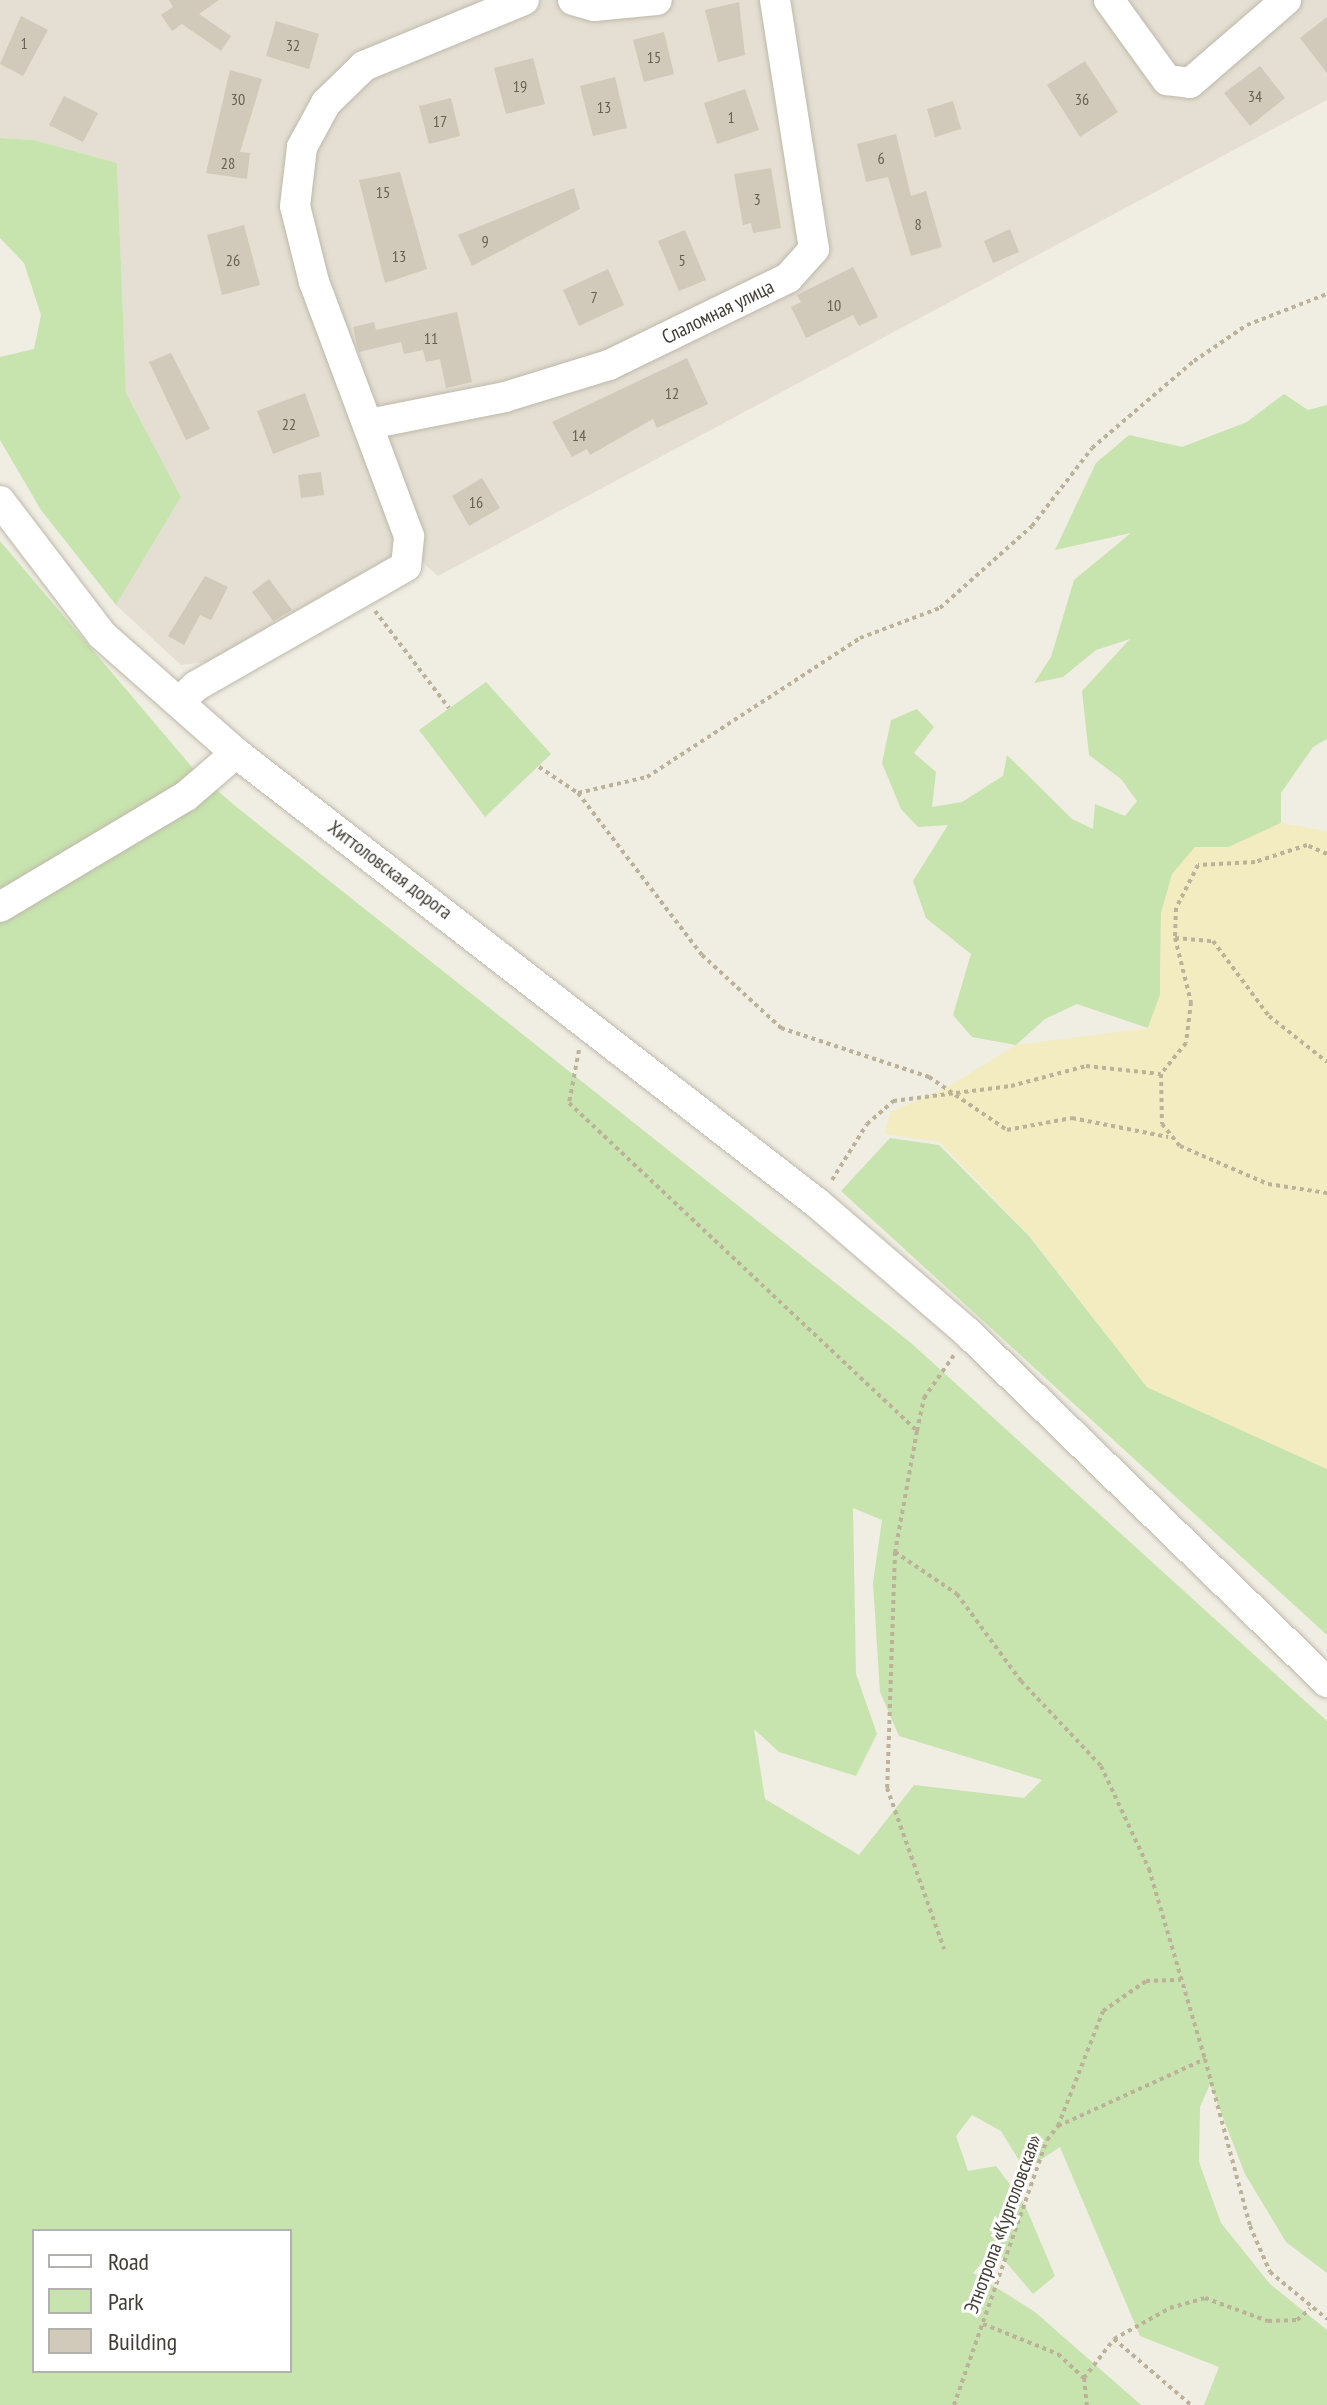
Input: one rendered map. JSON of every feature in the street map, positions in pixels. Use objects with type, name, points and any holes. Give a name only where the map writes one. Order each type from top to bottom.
[{"type":"street","points":[[179,702],[280,637],[365,595],[406,566],[412,553],[369,424],[314,282],[295,206],[302,147],[326,103],[364,66],[524,0]]},
{"type":"street","points":[[573,0],[594,6],[657,0]]},
{"type":"street","name":"Слаломная улица","points":[[369,424],[505,397],[609,365],[788,278],[814,249],[775,0]]},
{"type":"street","points":[[1109,0],[1167,80],[1190,83],[1286,0]]},
{"type":"street","name":"Хиттоловская дорога","points":[[0,501],[102,635],[236,753],[585,1019],[817,1203],[968,1333],[1327,1682]]},
{"type":"street","points":[[0,907],[186,796],[236,753]]},
{"type":"path","points":[[578,793],[647,777],[860,638],[940,608],[1032,526],[1092,448],[1194,361],[1247,325],[1327,294]]},
{"type":"path","points":[[365,595],[402,654],[449,708]]},
{"type":"path","points":[[539,767],[578,793],[702,955],[781,1028],[929,1077],[1007,1130],[1072,1118],[1168,1137],[1268,1184],[1327,1193]]},
{"type":"path","points":[[1168,1137],[1161,1074],[1186,1043],[1191,1002],[1175,938],[1176,908],[1198,865],[1255,862],[1307,845],[1327,854]]},
{"type":"path","points":[[1175,938],[1213,941],[1269,1016],[1327,1062]]},
{"type":"path","points":[[585,1019],[569,1103],[917,1431]]},
{"type":"path","points":[[817,1203],[867,1124],[893,1101],[955,1095],[1086,1066],[1161,1074]]},
{"type":"path","points":[[944,1949],[887,1788],[895,1552],[924,1398],[968,1333]]},
{"type":"path","points":[[895,1552],[957,1594],[1021,1681],[1101,1766],[1149,1869],[1250,2226],[1270,2272],[1310,2309],[1327,2319]]},
{"type":"path","points":[[1058,2126],[1103,2011],[1146,1981],[1181,1980]]},
{"type":"path","name":"Этнотропа «Курголовская»","points":[[954,2405],[1047,2140],[1058,2126],[1205,2059]]},
{"type":"path","points":[[1084,2378],[1114,2339],[1144,2318],[1205,2298],[1268,2321],[1297,2320],[1310,2309]]},
{"type":"path","points":[[983,2324],[1058,2354],[1084,2378],[1087,2405]]},
{"type":"path","points":[[1114,2339],[1191,2405]]},
{"type":"shaded area","points":[[0,0],[1327,0],[1327,100],[438,576],[412,553],[393,558],[212,661],[181,665],[116,605],[181,497],[126,393],[117,163],[34,140],[0,138]]},
{"type":"green space","points":[[0,138],[34,140],[117,163],[126,393],[181,497],[116,605],[41,510],[0,440],[0,357],[34,349],[41,315],[24,263],[0,238]]},
{"type":"green space","points":[[1284,394],[1308,410],[1327,405],[1327,739],[1313,747],[1281,793],[1281,823],[1229,847],[1195,847],[1161,913],[1160,995],[1148,1028],[1077,1004],[1045,1019],[1016,1045],[972,1037],[953,1015],[971,954],[926,918],[913,881],[948,825],[918,827],[901,809],[882,763],[891,720],[917,709],[934,727],[914,753],[936,772],[932,807],[962,802],[1003,776],[1007,755],[1072,819],[1093,829],[1095,804],[1125,816],[1137,801],[1121,779],[1089,755],[1082,691],[1130,639],[1096,650],[1063,677],[1034,683],[1051,657],[1074,580],[1131,533],[1055,550],[1096,463],[1129,435],[1182,447],[1247,422]]},
{"type":"green space","points":[[0,541],[197,773],[911,1343],[1327,1721],[1327,2273],[1286,2242],[1245,2174],[1210,2084],[1200,2107],[1199,2162],[1221,2223],[1270,2284],[1327,2330],[1327,2405],[1204,2405],[1219,2367],[1140,2336],[1060,2147],[1025,2170],[1001,2131],[972,2115],[956,2136],[968,2171],[996,2166],[1024,2203],[1055,2276],[1033,2294],[994,2248],[973,2273],[1035,2312],[1141,2405],[0,2405]],"holes":[[[853,1508],[882,1520],[873,1583],[880,1692],[899,1736],[1042,1780],[1024,1798],[914,1785],[859,1855],[765,1799],[754,1729],[779,1752],[856,1776],[877,1734],[856,1674]]]},
{"type":"green space","points":[[486,682],[551,754],[485,817],[419,730]]},
{"type":"green space","points":[[890,1138],[939,1145],[1029,1236],[1147,1387],[1327,1469],[1327,1635],[841,1191]]},
{"type":"sand","points":[[1281,823],[1327,831],[1327,1469],[1147,1387],[1030,1236],[940,1142],[885,1134],[890,1112],[946,1088],[1016,1045],[1148,1028],[1160,995],[1161,913],[1172,874],[1195,847],[1229,847]]},
{"type":"building","points":[[169,0],[219,0],[199,14],[231,36],[221,51],[182,24],[172,31],[161,15],[173,7]]},
{"type":"building","points":[[739,2],[745,55],[718,62],[705,10]]},
{"type":"building","points":[[21,16],[48,30],[23,76],[0,64]]},
{"type":"building","points":[[1327,17],[1327,73],[1300,38]]},
{"type":"building","points":[[276,21],[319,34],[309,69],[266,56]]},
{"type":"building","points":[[664,32],[674,74],[644,82],[633,40]]},
{"type":"building","points":[[533,58],[545,104],[506,114],[494,68]]},
{"type":"building","points":[[1085,61],[1118,112],[1080,137],[1047,85]]},
{"type":"building","points":[[1260,66],[1285,98],[1250,126],[1224,93]]},
{"type":"building","points":[[230,70],[262,79],[240,152],[250,153],[247,179],[206,173]]},
{"type":"building","points":[[615,77],[627,128],[593,136],[580,86]]},
{"type":"building","points":[[745,89],[759,130],[717,144],[704,103]]},
{"type":"building","points":[[64,96],[98,113],[83,142],[49,125]]},
{"type":"building","points":[[451,98],[460,136],[429,144],[419,106]]},
{"type":"building","points":[[953,101],[961,129],[935,137],[927,109]]},
{"type":"building","points":[[896,134],[911,196],[926,191],[942,247],[911,256],[888,177],[866,182],[857,144]]},
{"type":"building","points":[[771,168],[781,228],[753,233],[751,223],[743,225],[734,174]]},
{"type":"building","points":[[400,172],[427,269],[385,283],[359,180]]},
{"type":"building","points":[[574,188],[580,209],[472,266],[458,235]]},
{"type":"building","points":[[244,225],[260,285],[222,295],[207,235]]},
{"type":"building","points":[[1010,229],[1019,252],[993,263],[984,241]]},
{"type":"building","points":[[685,230],[706,280],[679,291],[658,241]]},
{"type":"building","points":[[853,267],[878,317],[859,326],[853,315],[806,338],[791,307],[801,302],[797,295]]},
{"type":"building","points":[[608,269],[624,305],[579,326],[563,290]]},
{"type":"building","points":[[457,312],[472,382],[446,388],[440,359],[426,362],[423,350],[404,354],[401,342],[359,352],[353,327],[374,322],[376,330]]},
{"type":"building","points":[[171,353],[210,429],[186,440],[149,362]]},
{"type":"building","points":[[687,358],[708,404],[657,428],[653,419],[590,455],[587,449],[572,457],[552,422]]},
{"type":"building","points":[[305,393],[320,436],[273,454],[257,411]]},
{"type":"building","points":[[321,472],[324,495],[301,498],[298,475]]},
{"type":"building","points":[[482,478],[500,508],[469,526],[452,496]]},
{"type":"building","points":[[205,576],[228,587],[211,620],[200,615],[184,645],[168,636]]},
{"type":"building","points":[[269,579],[292,610],[273,621],[252,592]]}]
